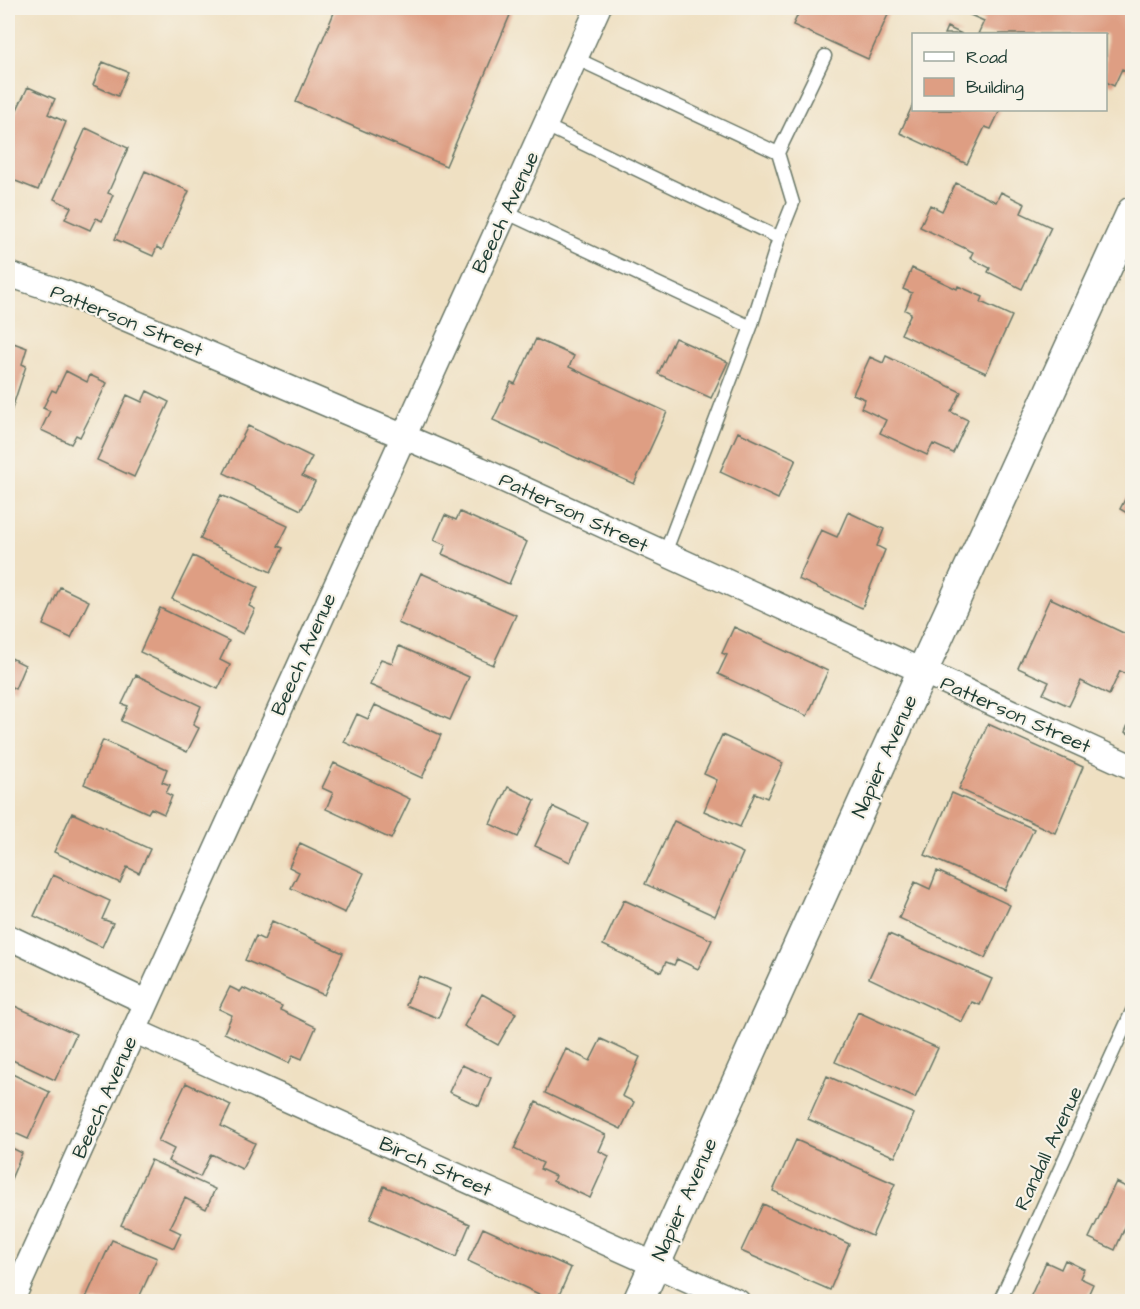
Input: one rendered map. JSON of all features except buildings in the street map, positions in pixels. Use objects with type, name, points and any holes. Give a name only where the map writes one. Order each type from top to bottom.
[{"type":"street","name":"Beech Avenue","points":[[11,1302],[598,8]]},
{"type":"street","name":"Napier Avenue","points":[[638,1302],[1132,212]]},
{"type":"street","name":"Patterson Street","points":[[8,274],[68,294],[480,469],[1132,766]]},
{"type":"street","points":[[8,938],[146,1002]]},
{"type":"street","name":"Birch Street","points":[[135,1031],[738,1302]]},
{"type":"lane","points":[[665,553],[751,327],[779,238],[793,202],[778,153],[825,56]]},
{"type":"lane","points":[[575,58],[778,153]]},
{"type":"lane","points":[[544,125],[779,238]]},
{"type":"lane","points":[[505,212],[751,327]]},
{"type":"lane","name":"Randall Avenue","points":[[999,1302],[1132,1011]]}]
